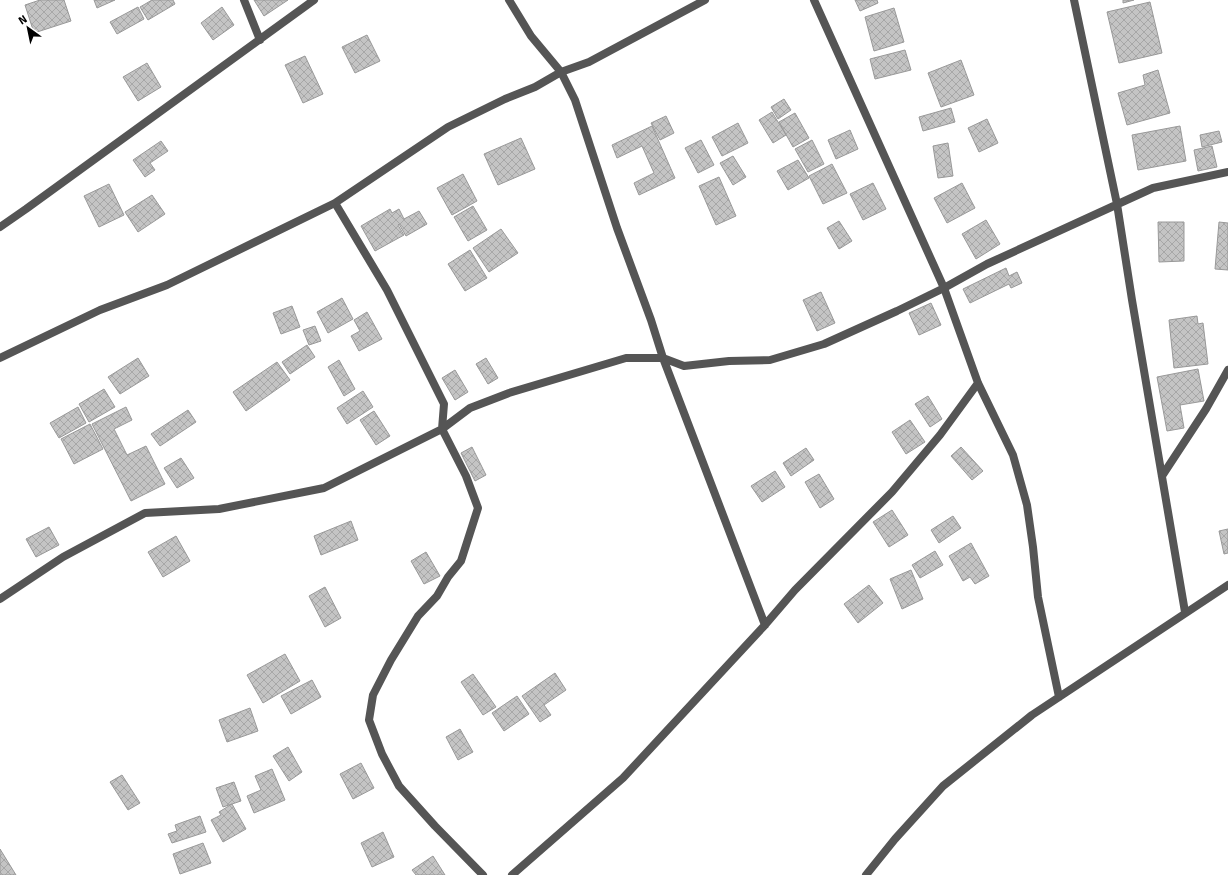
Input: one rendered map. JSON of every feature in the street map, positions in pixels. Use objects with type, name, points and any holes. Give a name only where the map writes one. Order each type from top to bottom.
[{"type":"street","points":[[244,0],[260,40]]},
{"type":"street","points":[[0,227],[314,0]]},
{"type":"street","points":[[509,0],[531,36],[561,72],[575,100],[617,228],[651,320],[663,358],[765,625]]},
{"type":"street","points":[[0,358],[100,310],[168,285],[335,203],[448,127],[505,99],[535,87],[561,72],[589,62],[705,0]]},
{"type":"street","points":[[814,0],[944,288],[978,383],[1013,455],[1027,505],[1038,597],[1059,697]]},
{"type":"street","points":[[1074,0],[1117,204],[1185,612]]},
{"type":"street","points":[[0,599],[63,557],[145,513],[219,508],[324,488],[442,428],[470,408],[509,393],[626,358],[663,358],[684,366],[729,361],[770,360],[824,344],[944,288],[987,264],[1153,188],[1228,172]]},
{"type":"street","points":[[335,203],[387,290],[444,404],[442,428],[466,476],[478,508],[461,561],[448,576],[437,596],[418,616],[392,660],[373,695],[369,720],[382,754],[399,786],[435,826],[483,875]]},
{"type":"street","points":[[1162,476],[1206,409],[1228,370]]},
{"type":"street","points":[[512,875],[623,778],[765,625],[795,590],[892,492],[940,435],[978,383]]},
{"type":"street","points":[[866,875],[896,838],[943,786],[1032,715],[1185,612],[1228,585]]},
{"type":"building","points":[[40,0],[64,0],[71,21],[34,33],[25,5]]},
{"type":"building","points":[[94,0],[115,0],[97,8]]},
{"type":"building","points":[[152,0],[173,0],[175,4],[148,20],[140,7]]},
{"type":"building","points":[[254,0],[288,0],[264,16]]},
{"type":"building","points":[[855,0],[877,0],[878,3],[860,11]]},
{"type":"building","points":[[1123,0],[1134,0],[1123,3]]},
{"type":"building","points":[[1150,2],[1162,53],[1119,63],[1107,12]]},
{"type":"building","points":[[138,7],[144,19],[117,34],[110,22]]},
{"type":"building","points":[[222,7],[234,25],[213,40],[201,23]]},
{"type":"building","points":[[894,8],[904,42],[874,51],[865,17]]},
{"type":"building","points":[[367,35],[380,61],[355,73],[342,47]]},
{"type":"building","points":[[905,50],[911,70],[875,79],[870,59]]},
{"type":"building","points":[[305,56],[323,94],[303,103],[285,65]]},
{"type":"building","points":[[961,60],[974,95],[941,107],[928,73]]},
{"type":"building","points":[[147,63],[161,87],[138,101],[123,77]]},
{"type":"building","points":[[1158,70],[1170,113],[1127,125],[1118,93],[1145,85],[1143,75]]},
{"type":"building","points":[[784,99],[791,110],[778,119],[771,107]]},
{"type":"building","points":[[951,108],[955,122],[923,131],[919,117]]},
{"type":"building","points":[[772,112],[786,135],[773,143],[759,120]]},
{"type":"building","points":[[795,113],[809,138],[793,147],[779,122]]},
{"type":"building","points":[[666,116],[674,133],[660,140],[651,123]]},
{"type":"building","points":[[987,119],[998,143],[979,152],[968,128]]},
{"type":"building","points":[[738,123],[748,143],[722,156],[712,137]]},
{"type":"building","points":[[652,126],[675,178],[639,195],[634,183],[654,173],[642,146],[617,158],[612,145]]},
{"type":"building","points":[[1180,126],[1186,161],[1138,170],[1132,135]]},
{"type":"building","points":[[850,130],[858,149],[836,159],[828,140]]},
{"type":"building","points":[[1219,131],[1222,142],[1202,147],[1200,135]]},
{"type":"building","points":[[521,138],[535,169],[498,185],[484,154]]},
{"type":"building","points":[[701,140],[714,165],[698,173],[685,148]]},
{"type":"building","points":[[812,140],[824,164],[808,172],[795,149]]},
{"type":"building","points":[[161,141],[168,151],[150,163],[155,170],[145,177],[133,160]]},
{"type":"building","points":[[948,143],[953,176],[938,178],[933,146]]},
{"type":"building","points":[[1212,146],[1217,167],[1198,171],[1194,150]]},
{"type":"building","points":[[733,156],[746,177],[733,185],[720,163]]},
{"type":"building","points":[[798,160],[809,178],[788,190],[777,171]]},
{"type":"building","points":[[832,164],[847,193],[823,204],[809,176]]},
{"type":"building","points":[[463,174],[477,201],[452,215],[437,188]]},
{"type":"building","points":[[719,177],[736,216],[716,225],[699,186]]},
{"type":"building","points":[[873,183],[886,209],[863,220],[850,194]]},
{"type":"building","points":[[962,183],[975,208],[947,223],[934,198]]},
{"type":"building","points":[[109,184],[124,215],[99,227],[84,196]]},
{"type":"building","points":[[152,195],[165,214],[138,232],[125,212]]},
{"type":"building","points":[[473,206],[487,230],[468,241],[454,217]]},
{"type":"building","points":[[390,209],[392,213],[399,209],[404,219],[419,211],[427,224],[406,236],[399,224],[398,225],[404,235],[375,251],[361,226]]},
{"type":"building","points":[[986,220],[1000,244],[976,259],[962,234]]},
{"type":"building","points":[[839,221],[852,241],[839,249],[827,228]]},
{"type":"building","points":[[1158,222],[1184,222],[1184,261],[1159,262]]},
{"type":"building","points":[[1219,222],[1228,223],[1228,270],[1215,269]]},
{"type":"building","points":[[501,229],[518,253],[489,272],[473,248]]},
{"type":"building","points":[[470,250],[487,278],[465,291],[448,264]]},
{"type":"building","points":[[1006,268],[1009,276],[1017,272],[1022,283],[1011,288],[1009,284],[970,303],[963,289]]},
{"type":"building","points":[[821,292],[835,323],[817,331],[803,300]]},
{"type":"building","points":[[342,298],[353,319],[328,333],[317,312]]},
{"type":"building","points":[[931,303],[941,325],[919,335],[909,313]]},
{"type":"building","points":[[292,306],[300,327],[281,334],[273,313]]},
{"type":"building","points":[[367,312],[382,339],[359,351],[351,336],[360,331],[354,320]]},
{"type":"building","points":[[1197,316],[1198,324],[1203,323],[1208,364],[1174,368],[1169,320]]},
{"type":"building","points":[[315,326],[321,341],[309,345],[303,330]]},
{"type":"building","points":[[307,345],[315,357],[290,374],[282,362]]},
{"type":"building","points":[[138,358],[149,376],[120,394],[108,377]]},
{"type":"building","points":[[486,358],[498,378],[488,384],[476,364]]},
{"type":"building","points":[[339,360],[355,389],[344,396],[328,367]]},
{"type":"building","points":[[277,362],[290,380],[246,411],[233,392]]},
{"type":"building","points":[[1198,369],[1204,401],[1180,405],[1184,428],[1167,431],[1157,377]]},
{"type":"building","points":[[455,370],[468,392],[455,400],[442,378]]},
{"type":"building","points":[[104,389],[115,407],[89,422],[79,404]]},
{"type":"building","points":[[363,391],[373,407],[347,424],[337,408]]},
{"type":"building","points":[[928,396],[942,419],[930,427],[915,404]]},
{"type":"building","points":[[78,407],[86,423],[59,438],[50,423]]},
{"type":"building","points":[[126,407],[132,420],[114,429],[127,455],[146,446],[165,484],[131,501],[92,424]]},
{"type":"building","points":[[188,410],[196,422],[160,446],[151,434]]},
{"type":"building","points":[[374,411],[390,436],[376,445],[360,420]]},
{"type":"building","points":[[910,420],[925,442],[906,454],[892,432]]},
{"type":"building","points":[[90,424],[103,449],[74,464],[61,439]]},
{"type":"building","points":[[472,447],[486,475],[475,481],[461,453]]},
{"type":"building","points":[[961,447],[983,471],[972,480],[951,456]]},
{"type":"building","points":[[806,448],[814,460],[791,476],[783,463]]},
{"type":"building","points":[[181,458],[194,478],[177,488],[164,468]]},
{"type":"building","points":[[775,471],[785,487],[762,502],[751,486]]},
{"type":"building","points":[[819,474],[834,499],[820,508],[805,482]]},
{"type":"building","points":[[892,510],[908,535],[889,547],[873,522]]},
{"type":"building","points":[[953,516],[961,528],[939,543],[931,530]]},
{"type":"building","points":[[351,521],[358,540],[321,555],[314,536]]},
{"type":"building","points":[[49,527],[59,545],[36,557],[26,539]]},
{"type":"building","points":[[1228,529],[1228,553],[1224,554],[1219,531]]},
{"type":"building","points":[[176,536],[190,561],[163,577],[148,552]]},
{"type":"building","points":[[971,543],[989,576],[975,584],[970,577],[963,581],[949,556]]},
{"type":"building","points":[[935,551],[943,565],[920,578],[912,565]]},
{"type":"building","points":[[426,552],[440,576],[424,584],[411,561]]},
{"type":"building","points":[[911,570],[923,599],[902,609],[890,579]]},
{"type":"building","points":[[869,585],[883,603],[858,623],[844,604]]},
{"type":"building","points":[[325,587],[341,618],[325,627],[309,596]]},
{"type":"building","points":[[285,654],[300,681],[263,703],[247,675]]},
{"type":"building","points":[[555,673],[566,690],[544,705],[551,715],[540,722],[522,696]]},
{"type":"building","points":[[473,674],[496,707],[483,715],[461,682]]},
{"type":"building","points":[[312,680],[321,697],[291,714],[281,696]]},
{"type":"building","points":[[517,696],[529,714],[504,731],[492,713]]},
{"type":"building","points":[[250,708],[258,731],[227,742],[219,720]]},
{"type":"building","points":[[460,729],[473,752],[458,760],[446,737]]},
{"type":"building","points":[[288,747],[302,772],[289,781],[273,756]]},
{"type":"building","points":[[361,763],[374,788],[353,799],[340,774]]},
{"type":"building","points":[[272,769],[285,800],[254,813],[247,796],[261,790],[255,776]]},
{"type":"building","points":[[122,775],[140,803],[128,810],[110,782]]},
{"type":"building","points":[[234,782],[241,801],[223,807],[216,788]]},
{"type":"building","points":[[232,804],[246,829],[223,842],[211,820],[221,815],[219,812]]},
{"type":"building","points":[[200,816],[206,832],[172,843],[168,834],[177,831],[175,825]]},
{"type":"building","points":[[383,832],[394,857],[372,867],[361,843]]},
{"type":"building","points":[[203,843],[211,863],[180,874],[173,854]]},
{"type":"building","points":[[0,849],[16,875],[0,875]]},
{"type":"building","points":[[433,856],[445,875],[416,875],[412,870]]}]
